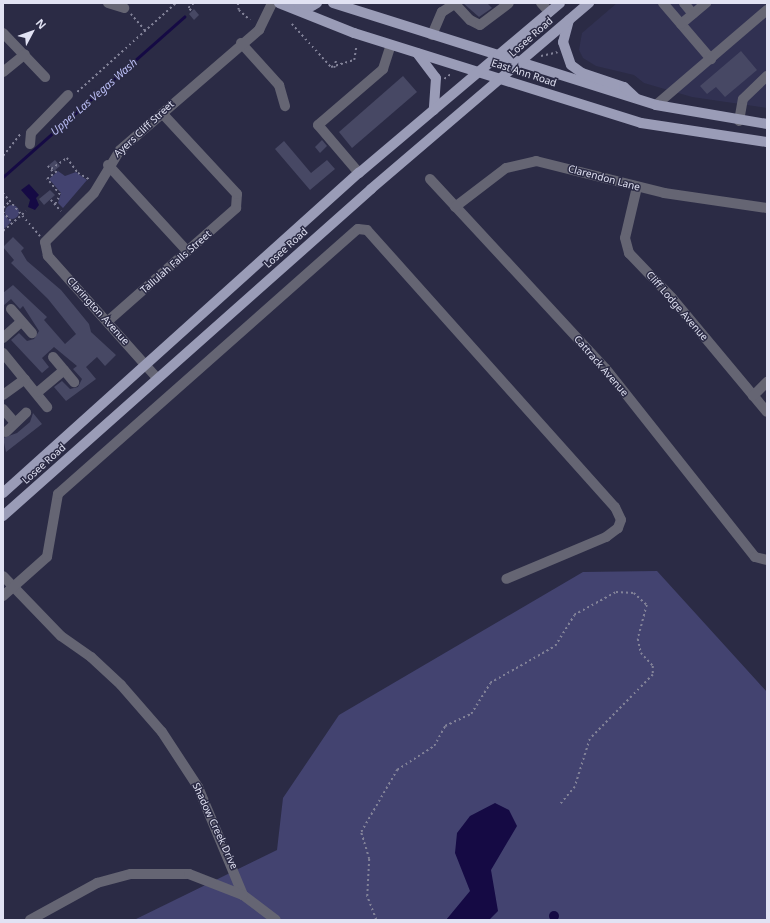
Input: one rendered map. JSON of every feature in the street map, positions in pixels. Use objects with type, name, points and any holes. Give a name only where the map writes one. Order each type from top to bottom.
[{"type":"main road","name":"East Ann Road","points":[[279,3],[391,45],[479,71],[641,123],[736,139],[767,142]]},
{"type":"main road","points":[[298,3],[312,6],[318,3]]},
{"type":"main road","name":"East Ann Road","points":[[333,3],[638,100],[656,105],[739,121],[767,124]]},
{"type":"main road","name":"Losee Road","points":[[3,493],[359,173],[560,3]]},
{"type":"main road","name":"Losee Road","points":[[3,516],[157,378],[589,3]]},
{"type":"main road","points":[[569,20],[564,42],[571,65],[582,73],[624,87],[638,100]]},
{"type":"main road","points":[[416,52],[436,78],[434,110]]},
{"type":"main road","points":[[736,139],[739,121]]},
{"type":"street","points":[[108,3],[124,8]]},
{"type":"street","name":"Ayers Cliff Street","points":[[45,242],[94,193],[108,165],[120,150],[241,43],[259,30],[272,3]]},
{"type":"street","points":[[432,35],[442,12],[456,3],[470,20],[480,25],[509,3],[513,3]]},
{"type":"street","points":[[541,3],[549,12]]},
{"type":"street","points":[[663,3],[711,59]]},
{"type":"street","points":[[684,3],[693,14]]},
{"type":"street","points":[[681,24],[706,3]]},
{"type":"street","points":[[656,105],[767,10],[762,3]]},
{"type":"street","points":[[3,33],[25,54],[45,77]]},
{"type":"street","points":[[241,43],[279,85],[285,106]]},
{"type":"street","points":[[359,173],[318,125],[383,69],[391,45]]},
{"type":"street","points":[[3,72],[25,54]]},
{"type":"street","points":[[739,121],[743,99],[767,76]]},
{"type":"street","points":[[30,144],[31,134],[68,95]]},
{"type":"street","name":"Tallulah Falls Street","points":[[108,321],[187,251],[232,214],[238,198],[162,113]]},
{"type":"street","name":"Clarendon Lane","points":[[455,207],[495,174],[523,162],[554,164],[637,187],[706,201],[767,208]]},
{"type":"street","points":[[108,165],[187,251]]},
{"type":"street","name":"Cattrack Avenue","points":[[430,179],[606,369],[709,503],[755,557],[764,560]]},
{"type":"street","name":"Cliff Lodge Avenue","points":[[637,187],[625,238],[629,253],[672,298],[767,412]]},
{"type":"street","points":[[3,596],[14,589],[47,557],[58,494],[358,229],[367,230],[615,507],[620,520],[618,528],[606,538],[506,579]]},
{"type":"street","name":"Clarington Avenue","points":[[45,242],[48,256],[108,321],[157,378]]},
{"type":"street","points":[[11,310],[32,333]]},
{"type":"street","points":[[3,338],[21,322]]},
{"type":"street","points":[[3,354],[38,392],[47,408]]},
{"type":"street","points":[[53,357],[74,382]]},
{"type":"street","points":[[38,392],[64,370]]},
{"type":"street","points":[[3,395],[25,378]]},
{"type":"street","points":[[753,396],[767,382]]},
{"type":"street","points":[[3,409],[15,423]]},
{"type":"street","points":[[6,432],[26,413]]},
{"type":"street","name":"Shadow Creek Drive","points":[[3,576],[61,636],[91,657],[121,685],[162,732],[198,787],[243,895]]},
{"type":"street","points":[[30,920],[98,883],[131,874],[189,874],[243,895],[276,920]]},
{"type":"path","points":[[68,95],[78,92],[176,3]]},
{"type":"path","points":[[206,3],[212,3]]},
{"type":"path","points":[[238,3],[239,10],[250,20]]},
{"type":"path","points":[[191,12],[188,8],[192,4]]},
{"type":"path","points":[[124,8],[146,31]]},
{"type":"path","points":[[292,24],[321,59],[334,68]]},
{"type":"path","points":[[334,68],[354,60],[356,47]]},
{"type":"path","points":[[541,56],[560,52]]},
{"type":"path","points":[[334,68],[336,60]]},
{"type":"path","points":[[441,81],[455,71]]},
{"type":"path","points":[[3,156],[23,132]]},
{"type":"path","points":[[51,169],[67,158],[78,173],[89,179]]},
{"type":"path","points":[[48,166],[54,173]]},
{"type":"path","points":[[55,204],[60,196],[47,179],[58,170]]},
{"type":"path","points":[[3,194],[45,242]]},
{"type":"path","points":[[51,200],[61,211]]},
{"type":"path","points":[[3,208],[10,201]]},
{"type":"path","points":[[3,231],[26,211]]},
{"type":"path","points":[[3,212],[13,223]]},
{"type":"path","points":[[376,920],[367,896],[369,859],[361,832],[397,770],[431,748],[445,726],[471,714],[490,683],[555,646],[574,615],[616,592],[634,593],[647,604],[638,639],[641,653],[653,666],[653,675],[590,740],[575,787],[560,805]]},
{"type":"shaded area","points":[[617,3],[767,3],[767,108],[692,97],[644,83],[634,75],[596,66],[583,58],[579,50],[582,33]]},
{"type":"shaded area","points":[[58,171],[65,176],[76,172],[87,180],[63,208],[58,203],[61,193],[49,179]]},
{"type":"shaded area","points":[[29,184],[39,195],[36,198],[39,205],[35,210],[28,207],[30,200],[21,190]]},
{"type":"shaded area","points":[[9,205],[15,205],[19,209],[19,215],[15,219],[9,219],[5,215],[5,209]]},
{"type":"shaded area","points":[[3,213],[11,222],[3,230]]},
{"type":"shaded area","points":[[657,571],[767,692],[767,920],[134,920],[277,850],[283,798],[339,715],[583,572]]},
{"type":"shaded area","points":[[495,803],[509,810],[517,826],[491,870],[498,911],[489,920],[446,920],[470,891],[455,853],[457,833],[470,816]]},
{"type":"shaded area","points":[[552,911],[556,911],[558,912],[558,920],[552,921],[549,918],[549,914]]},
{"type":"building","points":[[463,3],[487,3],[492,8],[479,17]]},
{"type":"building","points":[[194,9],[199,15],[194,20],[189,14]]},
{"type":"building","points":[[741,51],[757,70],[725,97],[716,87],[707,94],[700,86]]},
{"type":"building","points":[[403,76],[417,92],[352,148],[339,132]]},
{"type":"building","points":[[322,140],[327,146],[320,153],[315,147]]},
{"type":"building","points":[[284,141],[311,173],[327,160],[335,169],[310,190],[275,149]]},
{"type":"building","points":[[55,160],[60,166],[54,171],[49,165]]},
{"type":"building","points":[[50,190],[55,195],[44,205],[39,199]]},
{"type":"building","points":[[13,237],[24,248],[21,251],[27,261],[61,290],[89,324],[91,332],[116,355],[105,366],[97,357],[86,367],[96,379],[66,401],[54,387],[62,381],[70,389],[78,387],[82,379],[73,369],[77,366],[54,347],[42,358],[49,367],[42,373],[11,340],[19,333],[27,341],[34,339],[39,331],[23,306],[20,309],[11,299],[3,306],[3,293],[13,285],[47,317],[44,320],[65,344],[76,334],[48,299],[11,263],[14,260],[3,247]]},
{"type":"building","points":[[33,413],[42,424],[6,452],[3,438],[17,433],[30,422]]},
{"type":"waterway","name":"Upper Las Vegas Wash","points":[[3,177],[184,17]]}]
